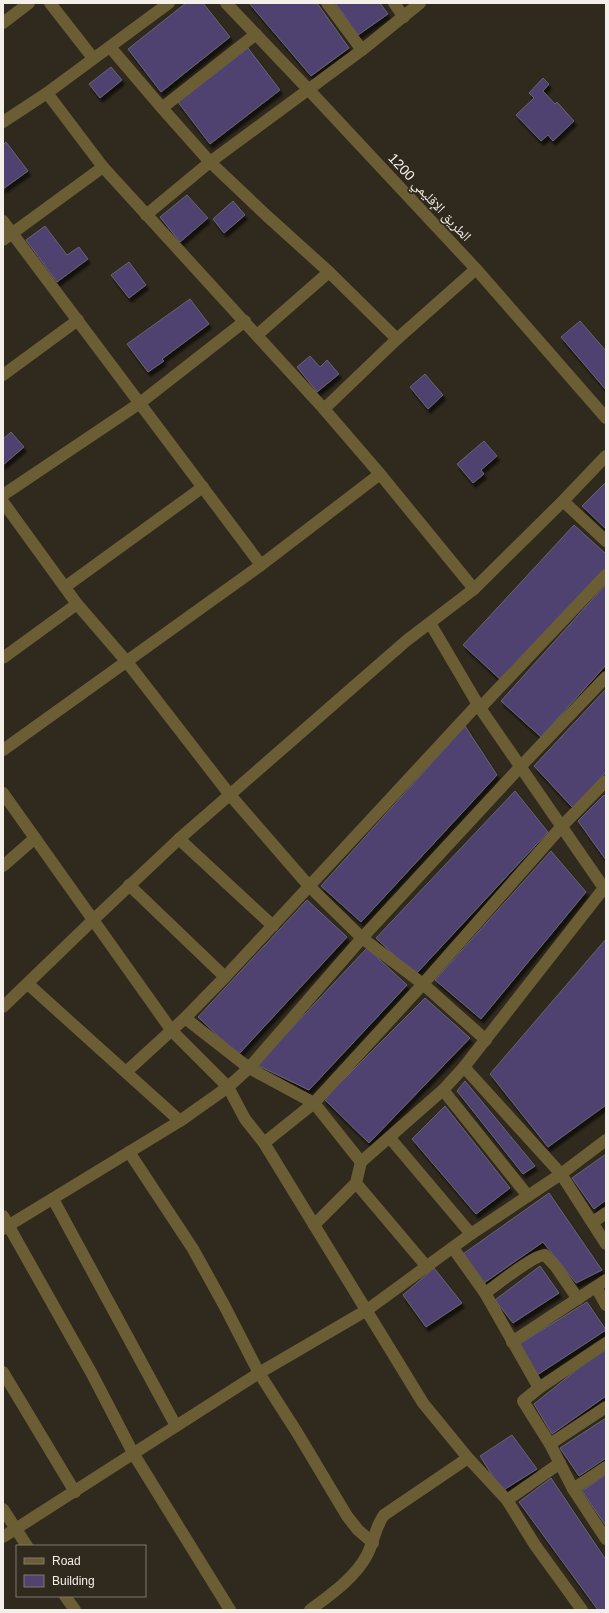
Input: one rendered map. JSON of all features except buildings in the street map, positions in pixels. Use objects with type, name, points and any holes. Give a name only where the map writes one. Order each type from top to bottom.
[{"type":"street","points":[[3,23],[29,3]]},
{"type":"street","points":[[50,3],[93,58]]},
{"type":"street","points":[[3,122],[47,93],[170,3]]},
{"type":"street","name":"الطريق الإقليمي 1200","points":[[226,3],[476,269],[606,418]]},
{"type":"street","points":[[327,3],[362,50]]},
{"type":"street","points":[[394,3],[404,17]]},
{"type":"street","points":[[146,215],[210,162],[362,50],[420,3]]},
{"type":"street","points":[[162,108],[256,34]]},
{"type":"street","points":[[110,47],[210,162],[329,272],[397,339]]},
{"type":"street","points":[[47,93],[103,167],[198,272],[245,320],[324,409],[474,588]]},
{"type":"street","points":[[8,236],[103,167]]},
{"type":"street","points":[[3,221],[8,236],[78,320],[261,565]]},
{"type":"street","points":[[324,409],[397,339],[476,269]]},
{"type":"street","points":[[257,335],[329,272]]},
{"type":"street","points":[[3,375],[78,320]]},
{"type":"street","points":[[3,495],[140,403],[245,320]]},
{"type":"street","points":[[3,1007],[129,885],[179,839],[406,641],[474,588],[563,501],[606,456]]},
{"type":"street","points":[[3,750],[261,565],[380,474]]},
{"type":"street","points":[[65,587],[203,487]]},
{"type":"street","points":[[563,501],[606,541]]},
{"type":"street","points":[[3,502],[77,604],[127,662],[230,795],[309,886],[362,938],[423,984],[486,1040]]},
{"type":"street","points":[[126,1072],[186,1018],[479,706],[606,575]]},
{"type":"street","points":[[3,658],[77,604]]},
{"type":"street","points":[[314,1225],[356,1183],[361,1162],[443,1090],[464,1067],[605,889],[479,706],[430,623]]},
{"type":"street","points":[[230,1610],[133,1453],[92,1374],[5,1223],[53,1198],[180,1121],[228,1087],[249,1068],[362,938],[521,766],[606,677]]},
{"type":"street","points":[[264,1143],[314,1103],[423,984],[562,826],[606,781]]},
{"type":"street","points":[[3,794],[172,1031],[228,1087],[245,1119],[264,1143],[423,1403],[468,1458],[507,1500],[535,1545],[582,1610]]},
{"type":"street","points":[[3,866],[35,838]]},
{"type":"street","points":[[179,839],[273,926]]},
{"type":"street","points":[[129,885],[225,977]]},
{"type":"street","points":[[28,984],[180,1121]]},
{"type":"street","points":[[186,1018],[249,1068],[314,1103],[361,1162]]},
{"type":"street","points":[[464,1067],[561,1174],[606,1244]]},
{"type":"street","points":[[443,1090],[528,1196]]},
{"type":"street","points":[[390,1138],[471,1234]]},
{"type":"street","points":[[3,1537],[259,1373],[367,1310],[471,1234],[561,1174],[606,1140]]},
{"type":"street","points":[[129,1152],[193,1249],[259,1373],[298,1434],[347,1516],[358,1530],[373,1543]]},
{"type":"street","points":[[356,1183],[427,1267]]},
{"type":"street","points":[[53,1198],[176,1426]]},
{"type":"street","points":[[593,1222],[606,1213]]},
{"type":"street","points":[[453,1248],[485,1293],[538,1388]]},
{"type":"street","points":[[485,1293],[530,1261],[540,1255],[545,1255],[556,1267],[578,1299]]},
{"type":"street","points":[[512,1342],[601,1284],[606,1305]]},
{"type":"street","points":[[606,1343],[538,1388],[523,1401],[550,1444],[573,1489],[606,1539]]},
{"type":"street","points":[[3,1372],[75,1492]]},
{"type":"street","points":[[550,1444],[606,1407]]},
{"type":"street","points":[[310,1610],[346,1581],[360,1566],[373,1543],[377,1524],[384,1515],[468,1458]]},
{"type":"street","points":[[507,1500],[560,1463]]},
{"type":"street","points":[[573,1489],[606,1467]]},
{"type":"street","points":[[3,1509],[15,1530],[26,1545]]},
{"type":"street","points":[[66,1597],[75,1610]]}]
